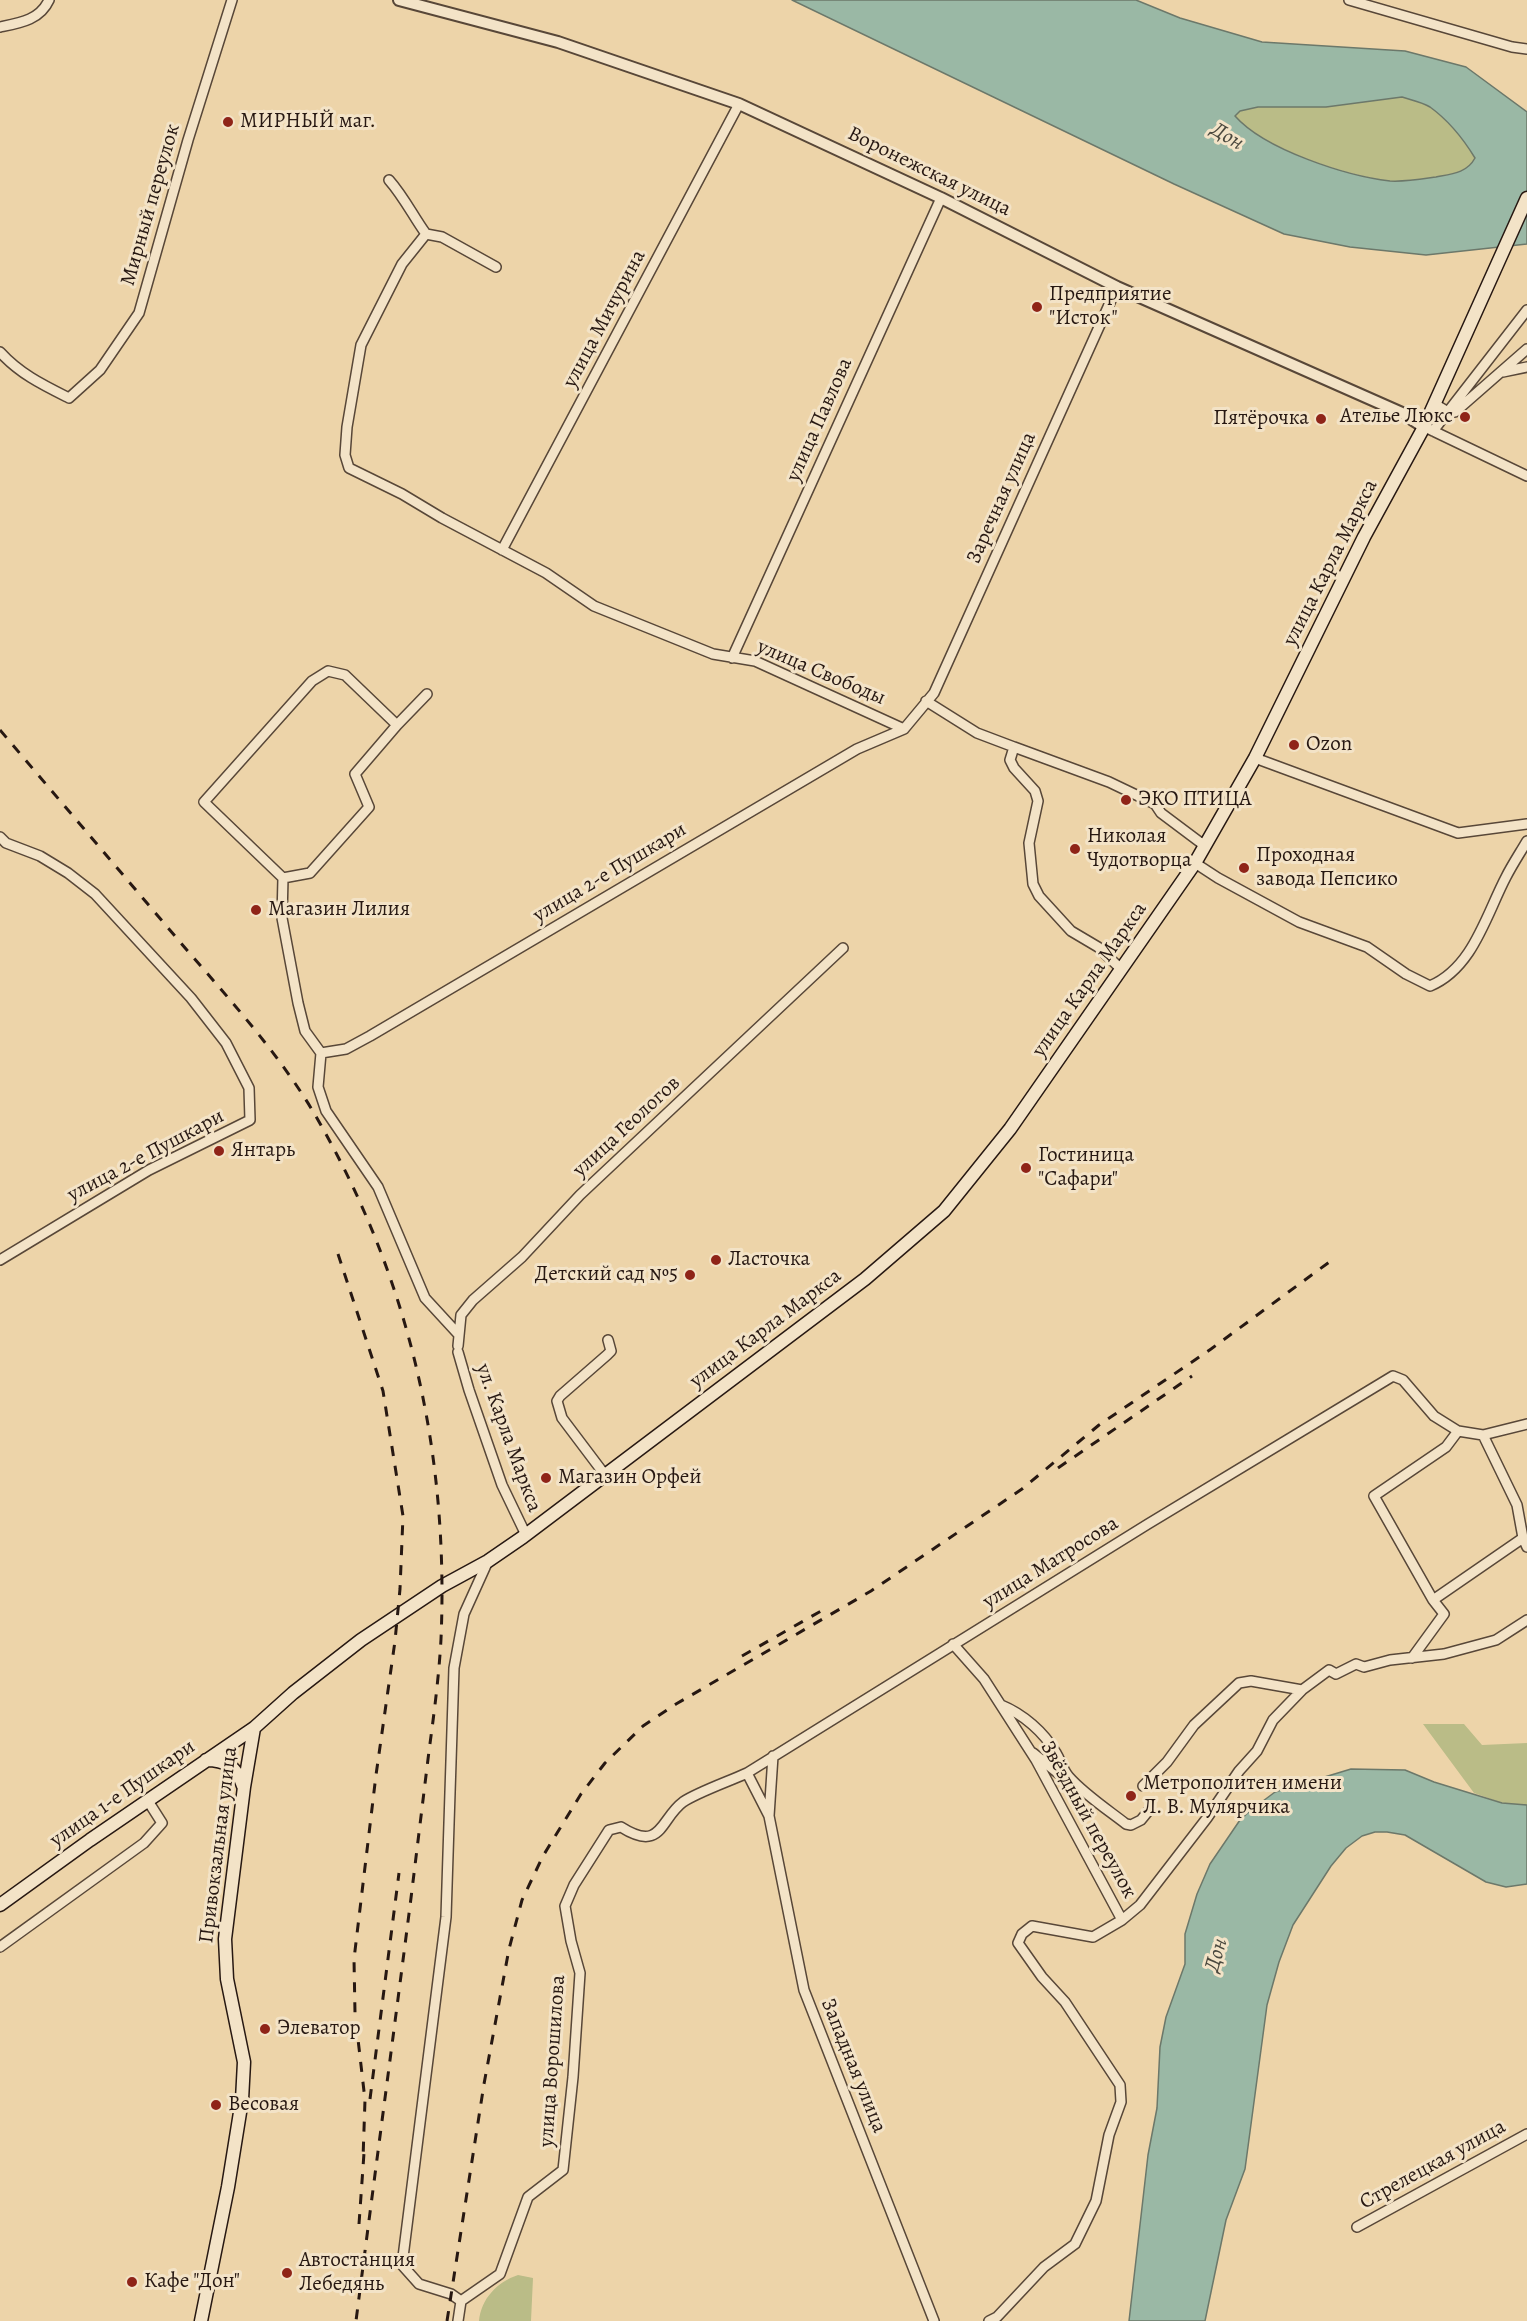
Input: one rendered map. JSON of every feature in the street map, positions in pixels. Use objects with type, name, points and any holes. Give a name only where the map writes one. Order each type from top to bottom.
[{"type":"main road","name":"улица Карла Маркса","points":[[442,1586],[488,1561],[526,1535],[865,1279],[944,1211],[1010,1129],[1195,863],[1255,758],[1364,537],[1429,429],[1435,404],[1527,198]]},
{"type":"main road","name":"улица 1-е Пушкари","points":[[0,1905],[90,1840],[254,1728],[361,1640],[442,1586]]},
{"type":"main road","name":"Привокзальная улица","points":[[201,2321],[228,2187],[242,2100],[244,2062],[227,1979],[225,1939],[244,1787],[254,1728]]},
{"type":"main road","points":[[206,1760],[228,1763],[241,1778],[244,1787]]},
{"type":"street","points":[[0,27],[27,22],[45,10],[50,0]]},
{"type":"street","name":"Мирный переулок","points":[[0,352],[12,365],[32,379],[69,398],[100,370],[139,313],[188,140],[232,0]]},
{"type":"street","name":"Воронежская улица","points":[[399,0],[558,42],[740,104],[941,198],[1117,287],[1402,413],[1429,429]]},
{"type":"street","points":[[1349,0],[1401,13],[1512,47],[1527,49]]},
{"type":"street","name":"улица Мичурина","points":[[502,550],[740,104]]},
{"type":"street","points":[[389,180],[404,196],[406,204],[426,234],[442,237],[496,267]]},
{"type":"street","name":"улица Павлова","points":[[732,658],[941,198]]},
{"type":"street","points":[[426,234],[402,264],[361,345],[347,427],[345,454],[349,468],[402,494],[502,550]]},
{"type":"street","name":"Заречная улица","points":[[904,729],[934,693],[1117,287]]},
{"type":"street","name":"улица Карла Маркса","points":[[1429,429],[1448,412],[1527,310]]},
{"type":"street","points":[[1435,404],[1448,412],[1455,412],[1527,349]]},
{"type":"street","points":[[1500,373],[1527,367]]},
{"type":"street","points":[[1429,429],[1527,476]]},
{"type":"street","name":"улица Свободы","points":[[502,550],[546,573],[594,606],[713,654],[755,661],[904,729]]},
{"type":"street","points":[[397,725],[345,675],[328,671],[312,681],[204,802],[283,878],[282,918],[305,1031],[321,1053],[318,1087],[326,1111],[378,1187],[426,1298],[459,1335]]},
{"type":"street","points":[[283,878],[310,873],[369,807],[355,774],[427,694]]},
{"type":"street","points":[[926,701],[977,733],[1109,782],[1155,804],[1161,813],[1205,846]]},
{"type":"street","name":"улица 2-е Пушкари","points":[[321,1053],[346,1049],[370,1036],[857,749],[904,729]]},
{"type":"street","points":[[1014,747],[1010,760],[1014,768],[1035,791],[1038,801],[1029,843],[1033,884],[1040,896],[1071,931],[1098,947],[1121,969]]},
{"type":"street","points":[[1255,758],[1458,833],[1527,824]]},
{"type":"street","name":"улица 2-е Пушкари","points":[[0,837],[6,843],[40,856],[68,873],[95,894],[192,998],[226,1043],[249,1088],[250,1120],[149,1170],[0,1260]]},
{"type":"street","points":[[1195,863],[1299,922],[1367,947],[1406,974],[1430,986],[1443,980],[1463,960],[1484,926],[1506,878],[1527,841]]},
{"type":"street","name":"улица Геологов","points":[[458,1349],[461,1315],[473,1300],[522,1257],[580,1195],[843,948]]},
{"type":"street","points":[[605,1475],[562,1418],[557,1401],[611,1351],[608,1340]]},
{"type":"street","name":"ул. Карла Маркса","points":[[458,1349],[469,1390],[502,1485],[526,1535]]},
{"type":"street","name":"улица Матросова","points":[[661,1830],[683,1803],[747,1773],[952,1644],[1393,1376],[1403,1380],[1434,1416],[1458,1431]]},
{"type":"street","points":[[1412,1658],[1444,1614],[1432,1600],[1374,1496],[1446,1447],[1458,1431],[1483,1435],[1527,1424]]},
{"type":"street","points":[[1432,1600],[1525,1542],[1517,1505],[1483,1435]]},
{"type":"street","points":[[458,2321],[461,2301],[451,2294],[419,2284],[402,2265],[446,1917],[454,1668],[464,1614],[488,1561]]},
{"type":"street","points":[[1122,1920],[1140,1905],[1207,1818],[1239,1771],[1257,1750],[1273,1720],[1302,1690],[1329,1670],[1336,1674],[1356,1664],[1364,1667],[1444,1653],[1496,1640],[1527,1620]]},
{"type":"street","name":"Звёздный переулок","points":[[952,1644],[984,1678],[1030,1751],[1122,1920],[1093,1937],[1032,1926],[1022,1934],[1018,1943],[1042,1977],[1065,2002],[1120,2085],[1121,2102],[1109,2135],[1096,2201],[1075,2244],[1044,2267],[997,2317],[989,2321]]},
{"type":"street","points":[[1143,1786],[1167,1762],[1194,1725],[1239,1683],[1251,1681],[1302,1690]]},
{"type":"street","points":[[1001,1705],[1025,1718],[1044,1736],[1058,1756],[1061,1766],[1074,1783],[1126,1824],[1131,1825],[1141,1820],[1150,1809]]},
{"type":"street","points":[[1030,1751],[1066,1781],[1074,1783]]},
{"type":"street","points":[[769,1816],[773,1756]]},
{"type":"street","points":[[747,1773],[769,1816]]},
{"type":"street","points":[[0,1947],[144,1843],[162,1822],[148,1801]]},
{"type":"street","name":"Западная улица","points":[[769,1816],[804,1990],[934,2321]]},
{"type":"street","name":"улица Ворошилова","points":[[461,2301],[500,2274],[528,2197],[563,2170],[573,2077],[580,1973],[565,1906],[574,1885],[609,1830],[621,1827],[634,1835],[650,1836],[661,1830]]},
{"type":"street","name":"Стрелецкая улица","points":[[1357,2227],[1527,2134]]},
{"type":"green space","points":[[1402,97],[1427,105],[1461,137],[1475,158],[1467,167],[1448,175],[1413,180],[1390,181],[1372,178],[1329,167],[1286,150],[1266,140],[1235,116],[1240,111],[1258,107],[1326,107]]},
{"type":"green space","points":[[1423,1724],[1464,1724],[1482,1745],[1527,1743],[1527,1805],[1502,1803],[1474,1793]]},
{"type":"green space","points":[[518,2275],[533,2278],[531,2321],[479,2321],[480,2313],[491,2292],[503,2282]]},
{"type":"water","name":"Дон","points":[[792,0],[1136,0],[1180,18],[1262,42],[1405,51],[1466,67],[1527,112],[1527,244],[1426,255],[1350,247],[1284,234],[1174,184]],"holes":[[[1402,97],[1420,102],[1437,112],[1461,137],[1475,158],[1472,163],[1453,174],[1436,177],[1402,181],[1372,178],[1330,167],[1286,150],[1266,140],[1235,116],[1240,111],[1258,107],[1326,107]]]},
{"type":"water","name":"Дон","points":[[1351,1769],[1405,1770],[1434,1782],[1502,1803],[1527,1805],[1527,1884],[1506,1887],[1486,1882],[1405,1835],[1375,1832],[1362,1836],[1346,1848],[1331,1866],[1293,1925],[1279,1962],[1267,2005],[1245,2169],[1226,2220],[1205,2321],[1129,2321],[1148,2155],[1157,2108],[1160,2047],[1166,2017],[1185,1964],[1185,1934],[1197,1894],[1210,1864],[1240,1820],[1251,1810],[1275,1792]]},
{"type":"railway","points":[[0,730],[237,1008],[300,1091],[347,1175],[375,1238],[398,1301],[416,1367],[429,1433],[438,1500],[442,1569],[441,1639],[411,1898],[356,2321]]},
{"type":"railway","points":[[338,1254],[383,1391],[403,1516],[395,1641],[354,1959],[355,2013],[365,2100],[363,2159]]},
{"type":"railway","points":[[447,2321],[484,2084],[509,1949],[522,1900],[543,1856],[581,1794],[605,1763],[643,1726],[676,1704],[871,1591],[1022,1489],[1099,1425],[1211,1349],[1332,1260]]},
{"type":"railway","points":[[1058,1468],[1192,1376]]},
{"type":"railway","points":[[742,1656],[828,1607]]},
{"type":"railway","points":[[370,2099],[399,1873]]},
{"type":"railway","points":[[359,2224],[364,2153]]},
{"type":"place","name":"МИРНЫЙ маг.","points":[[228,122]]},
{"type":"place","name":"Предприятие \"Исток\"","points":[[1037,307]]},
{"type":"place","name":"Ателье Люкс","points":[[1465,417]]},
{"type":"place","name":"Пятёрочка","points":[[1321,419]]},
{"type":"place","name":"Ozon","points":[[1294,745]]},
{"type":"place","name":"ЭКО ПТИЦА","points":[[1126,800]]},
{"type":"place","name":"Николая Чудотворца","points":[[1075,849]]},
{"type":"place","name":"Проходная завода Пепсико","points":[[1244,868]]},
{"type":"place","name":"Магазин Лилия","points":[[256,910]]},
{"type":"place","name":"Янтарь","points":[[219,1151]]},
{"type":"place","name":"Гостиница \"Сафари\"","points":[[1026,1168]]},
{"type":"place","name":"Ласточка","points":[[716,1260]]},
{"type":"place","name":"Детский сад №5","points":[[690,1275]]},
{"type":"place","name":"Магазин Орфей","points":[[546,1478]]},
{"type":"place","name":"Метрополитен имени Л. В. Мулярчика","points":[[1131,1796]]},
{"type":"place","name":"Элеватор","points":[[265,2029]]},
{"type":"place","name":"Весовая","points":[[216,2105]]},
{"type":"place","name":"Автостанция Лебедянь","points":[[287,2273]]},
{"type":"place","name":"Кафе \"Дон\"","points":[[132,2282]]}]
